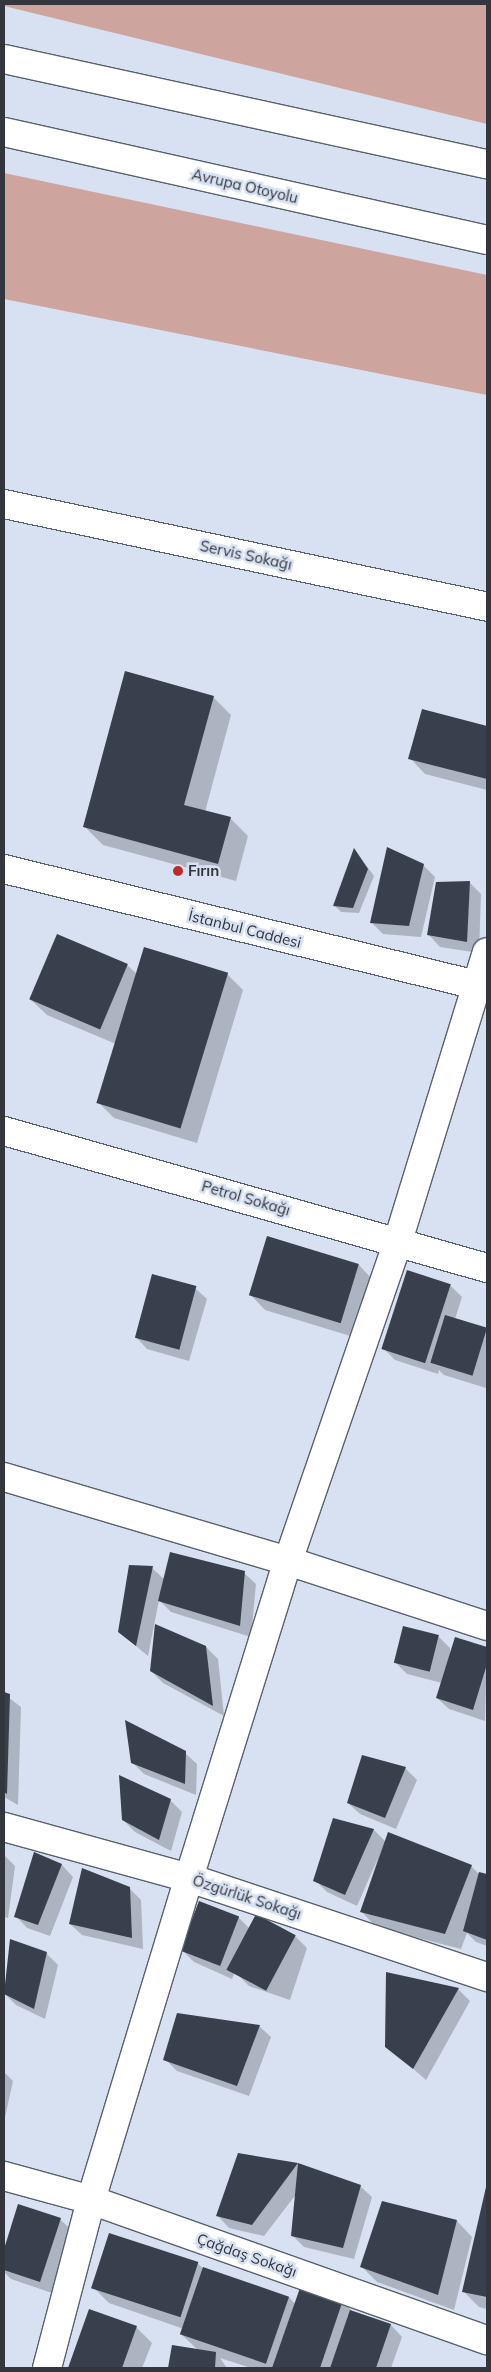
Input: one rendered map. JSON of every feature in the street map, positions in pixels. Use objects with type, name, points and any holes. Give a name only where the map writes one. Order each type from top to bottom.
[{"type":"main road","points":[[4,59],[487,164]]},
{"type":"main road","name":"Avrupa Otoyolu","points":[[4,132],[487,240]]},
{"type":"main road","name":"Servis Sokağı","points":[[4,504],[487,607]]},
{"type":"main road","name":"İstanbul Caddesi","points":[[4,869],[482,987]]},
{"type":"main road","points":[[47,2368],[91,2200],[189,1878],[288,1561],[398,1241],[482,987],[487,952]]},
{"type":"main road","name":"Petrol Sokağı","points":[[4,1130],[398,1241],[487,1268]]},
{"type":"main road","points":[[4,1477],[288,1561],[487,1626]]},
{"type":"main road","name":"Özgürlük Sokağı","points":[[4,1827],[189,1878],[487,1977]]},
{"type":"main road","name":"Çağdaş Sokağı","points":[[4,2176],[91,2200],[487,2340]]},
{"type":"shaded area","points":[[4,4],[487,4],[487,124],[4,6]]},
{"type":"shaded area","points":[[4,173],[487,275],[487,395],[4,299]]},
{"type":"building","points":[[125,671],[214,696],[184,805],[231,817],[218,864],[83,827]]},
{"type":"building","points":[[422,709],[487,726],[487,779],[408,759]]},
{"type":"building","points":[[387,847],[424,864],[409,926],[370,923]]},
{"type":"building","points":[[354,848],[368,869],[353,908],[333,906]]},
{"type":"building","points":[[470,881],[467,942],[427,935],[436,882]]},
{"type":"building","points":[[57,934],[128,964],[100,1029],[29,999]]},
{"type":"building","points":[[144,947],[228,973],[180,1129],[96,1103]]},
{"type":"building","points":[[267,1236],[359,1264],[341,1323],[249,1295]]},
{"type":"building","points":[[407,1270],[451,1284],[425,1363],[381,1349]]},
{"type":"building","points":[[152,1274],[196,1286],[179,1350],[135,1338]]},
{"type":"building","points":[[445,1315],[487,1328],[472,1376],[430,1363]]},
{"type":"building","points":[[170,1552],[245,1571],[240,1626],[158,1601]]},
{"type":"building","points":[[129,1565],[153,1566],[136,1646],[118,1632]]},
{"type":"building","points":[[155,1624],[206,1646],[213,1706],[150,1671]]},
{"type":"building","points":[[403,1626],[439,1635],[430,1672],[394,1663]]},
{"type":"building","points":[[455,1637],[487,1647],[487,1664],[473,1710],[436,1698]]},
{"type":"building","points":[[4,1692],[10,1694],[7,1794],[4,1792]]},
{"type":"building","points":[[125,1720],[186,1751],[185,1784],[131,1763]]},
{"type":"building","points":[[362,1755],[406,1767],[385,1818],[347,1803]]},
{"type":"building","points":[[119,1775],[171,1799],[159,1840],[122,1820]]},
{"type":"building","points":[[333,1818],[374,1829],[345,1895],[313,1881]]},
{"type":"building","points":[[388,1832],[472,1865],[445,1934],[360,1912]]},
{"type":"building","points":[[34,1852],[62,1864],[38,1925],[14,1917]]},
{"type":"building","points":[[82,1868],[130,1887],[132,1938],[69,1924]]},
{"type":"building","points":[[479,1872],[487,1874],[487,1940],[463,1931]]},
{"type":"building","points":[[199,1901],[239,1916],[220,1966],[180,1950]]},
{"type":"building","points":[[256,1914],[296,1935],[266,1991],[226,1970]]},
{"type":"building","points":[[10,1939],[47,1952],[34,2009],[4,1994]]},
{"type":"building","points":[[386,1972],[459,1988],[413,2069],[385,2047]]},
{"type":"building","points":[[177,2013],[260,2025],[237,2086],[163,2060]]},
{"type":"building","points":[[238,2153],[298,2163],[252,2225],[216,2216]]},
{"type":"building","points":[[298,2163],[361,2185],[343,2248],[291,2236]]},
{"type":"building","points":[[487,2187],[487,2297],[462,2292]]},
{"type":"building","points":[[382,2201],[457,2220],[438,2295],[360,2267]]},
{"type":"building","points":[[18,2204],[61,2218],[40,2282],[4,2270],[4,2249]]},
{"type":"building","points":[[109,2233],[198,2262],[180,2317],[91,2288]]},
{"type":"building","points":[[203,2267],[289,2297],[266,2364],[180,2334]]},
{"type":"building","points":[[301,2285],[343,2300],[320,2368],[272,2368]]},
{"type":"building","points":[[89,2309],[137,2326],[122,2368],[68,2368]]},
{"type":"building","points":[[350,2310],[391,2324],[376,2368],[330,2368]]},
{"type":"building","points":[[172,2345],[216,2352],[215,2368],[168,2368]]},
{"type":"place","name":"Fırın","points":[[178,871]]}]
